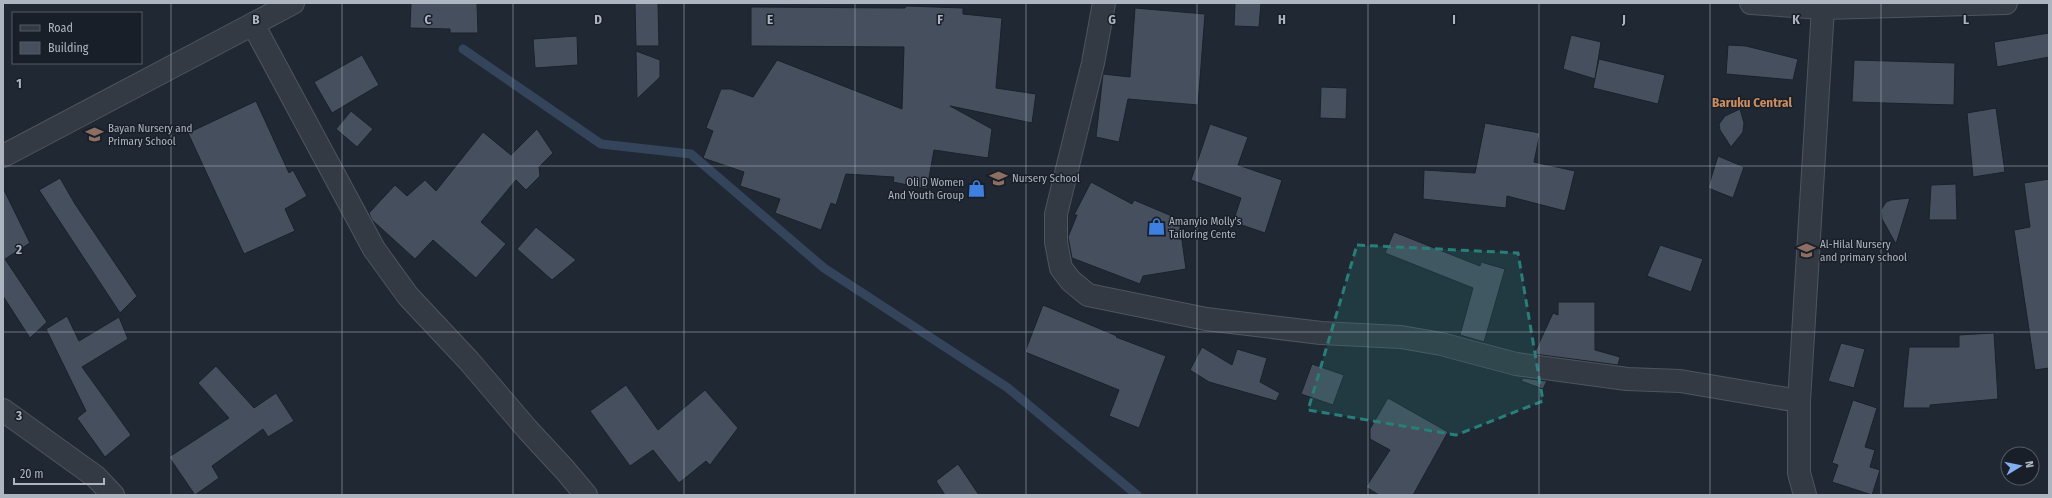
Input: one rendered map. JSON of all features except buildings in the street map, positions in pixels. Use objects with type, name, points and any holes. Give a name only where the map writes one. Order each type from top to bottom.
[{"type":"street","points":[[3,156],[293,3]]},
{"type":"street","points":[[1104,3],[1093,63],[1056,214],[1056,242],[1061,268],[1071,281],[1088,295],[1206,319],[1321,333],[1401,337],[1441,344],[1516,364],[1627,379],[1680,381],[1798,401]]},
{"type":"street","points":[[1751,3],[1823,8],[2006,3]]},
{"type":"street","points":[[1805,495],[1799,473],[1798,401],[1823,8]]},
{"type":"street","points":[[253,24],[374,249],[408,296],[469,361],[586,495]]},
{"type":"street","points":[[3,410],[96,478],[111,494]]},
{"type":"highlighted area","points":[[1357,245],[1518,253],[1543,401],[1456,435],[1308,410]]},
{"type":"waterway","points":[[463,49],[601,144],[691,154],[824,268],[1008,388],[1137,495]]},
{"type":"place","name":"Bayan Nursery and Primary School","points":[[95,134]]},
{"type":"place","name":"Nursery School","points":[[999,178]]},
{"type":"place","name":"Oli D Women And Youth Group","points":[[977,188]]},
{"type":"place","name":"Amanyio Molly's Tailoring Cente","points":[[1156,227]]},
{"type":"place","name":"Al-Hilal Nursery and primary school","points":[[1807,250]]},
{"type":"district","name":"Baruku Central","points":[[1752,102]]}]
